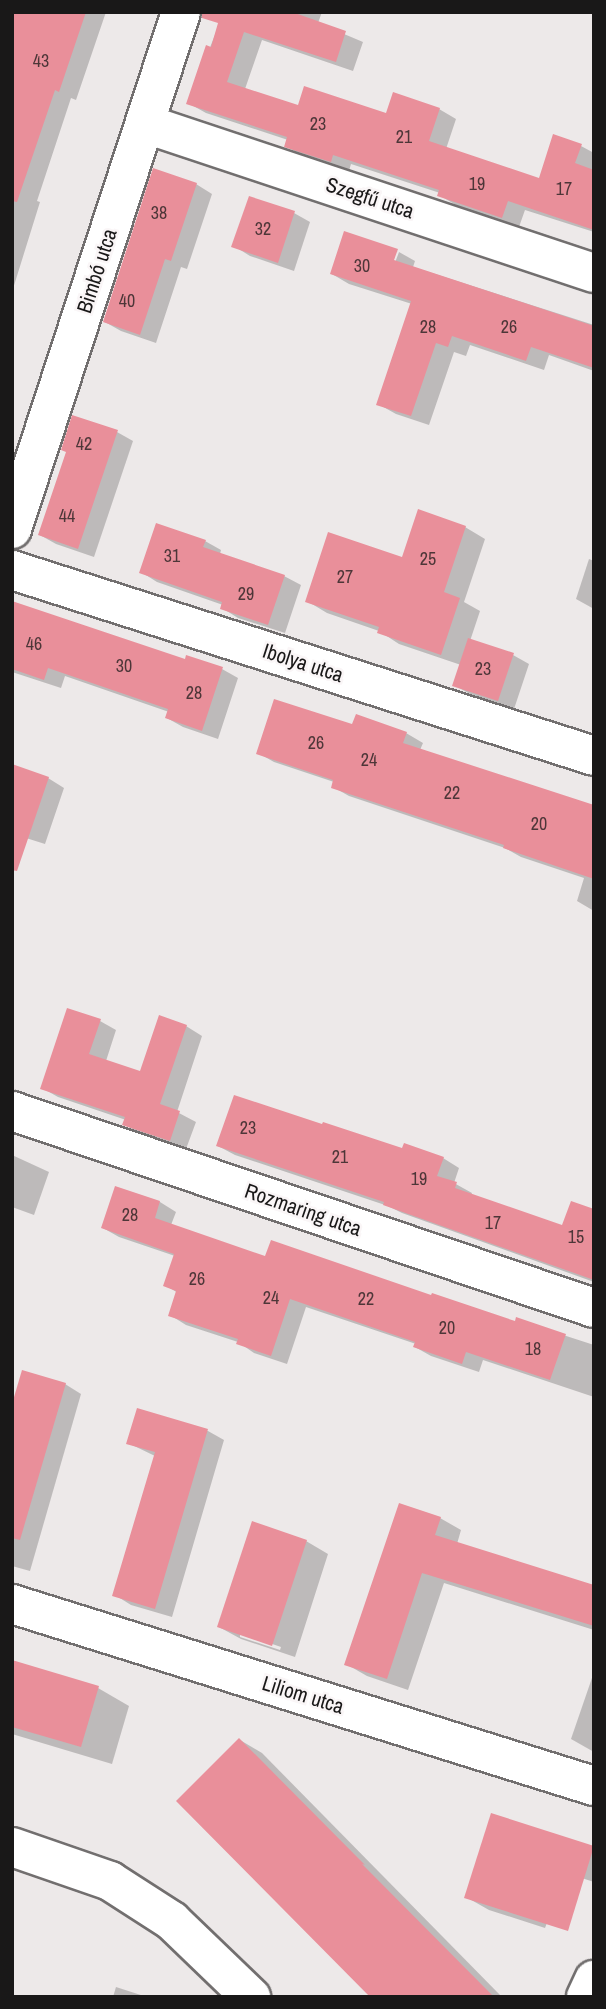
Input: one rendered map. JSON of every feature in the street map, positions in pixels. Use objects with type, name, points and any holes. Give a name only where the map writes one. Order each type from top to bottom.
[{"type":"street","name":"Bimbó utca","points":[[12,529],[181,12]]},
{"type":"street","name":"Szegfű utca","points":[[146,124],[594,273]]},
{"type":"street","name":"Ibolya utca","points":[[12,570],[594,756]]},
{"type":"street","name":"Rozmaring utca","points":[[12,1111],[594,1308]]},
{"type":"street","name":"Liliom utca","points":[[12,1604],[594,1786]]},
{"type":"street","points":[[12,1847],[110,1881],[172,1922],[251,1997]]},
{"type":"street","points":[[586,1997],[594,1980]]},
{"type":"building","points":[[12,12],[86,12],[59,92],[55,90],[17,202],[12,201]]},
{"type":"building","points":[[202,12],[292,12],[346,31],[336,62],[244,32],[227,82],[298,105],[304,86],[386,113],[393,92],[440,108],[429,141],[539,178],[553,134],[582,144],[575,163],[594,170],[594,230],[508,201],[502,218],[437,196],[439,190],[333,155],[331,162],[284,147],[287,137],[186,104],[206,45],[211,47],[218,23],[202,18]]},
{"type":"building","points":[[153,168],[197,183],[171,261],[165,259],[140,335],[103,322]]},
{"type":"building","points":[[249,196],[295,211],[278,263],[231,247]]},
{"type":"building","points":[[344,231],[398,249],[394,260],[594,326],[594,368],[531,347],[526,361],[452,336],[448,347],[436,343],[411,416],[376,405],[411,301],[330,274]]},
{"type":"building","points":[[72,415],[118,430],[78,549],[38,535],[66,452],[61,450]]},
{"type":"building","points":[[418,509],[466,526],[444,592],[460,598],[441,655],[377,633],[379,627],[305,602],[328,532],[402,557]]},
{"type":"building","points":[[156,523],[206,540],[203,547],[285,575],[268,625],[220,609],[222,602],[139,573]]},
{"type":"building","points":[[12,601],[185,659],[186,655],[223,667],[202,731],[165,718],[168,709],[48,668],[44,680],[12,669]]},
{"type":"building","points":[[468,638],[514,653],[498,701],[452,686]]},
{"type":"building","points":[[274,699],[352,724],[356,714],[407,732],[403,743],[594,805],[594,879],[503,848],[504,845],[331,788],[333,780],[256,754]]},
{"type":"building","points":[[12,764],[49,777],[17,871],[12,870]]},
{"type":"building","points":[[67,1008],[101,1019],[89,1054],[140,1071],[159,1015],[187,1025],[160,1104],[180,1111],[170,1141],[122,1125],[125,1117],[40,1089]]},
{"type":"building","points":[[234,1095],[402,1148],[404,1143],[444,1157],[437,1176],[457,1182],[455,1188],[562,1225],[571,1201],[594,1209],[594,1280],[383,1205],[384,1202],[216,1146]]},
{"type":"building","points":[[115,1186],[160,1201],[155,1218],[265,1256],[271,1240],[431,1295],[432,1293],[515,1321],[516,1317],[566,1334],[550,1380],[466,1352],[462,1364],[413,1347],[415,1342],[290,1299],[271,1356],[236,1344],[238,1339],[168,1316],[176,1291],[163,1286],[174,1254],[101,1228]]},
{"type":"building","points":[[22,1370],[66,1383],[20,1540],[12,1538],[12,1404]]},
{"type":"building","points":[[137,1408],[208,1429],[155,1609],[112,1596],[155,1452],[126,1444]]},
{"type":"building","points":[[399,1503],[441,1517],[435,1535],[594,1585],[594,1626],[422,1573],[387,1679],[344,1665]]},
{"type":"building","points":[[252,1521],[307,1540],[272,1646],[217,1627]]},
{"type":"building","points":[[12,1660],[99,1686],[81,1747],[12,1727]]},
{"type":"building","points":[[239,1738],[494,1997],[370,1997],[176,1801]]},
{"type":"building","points":[[491,1813],[594,1846],[568,1931],[464,1898]]}]
